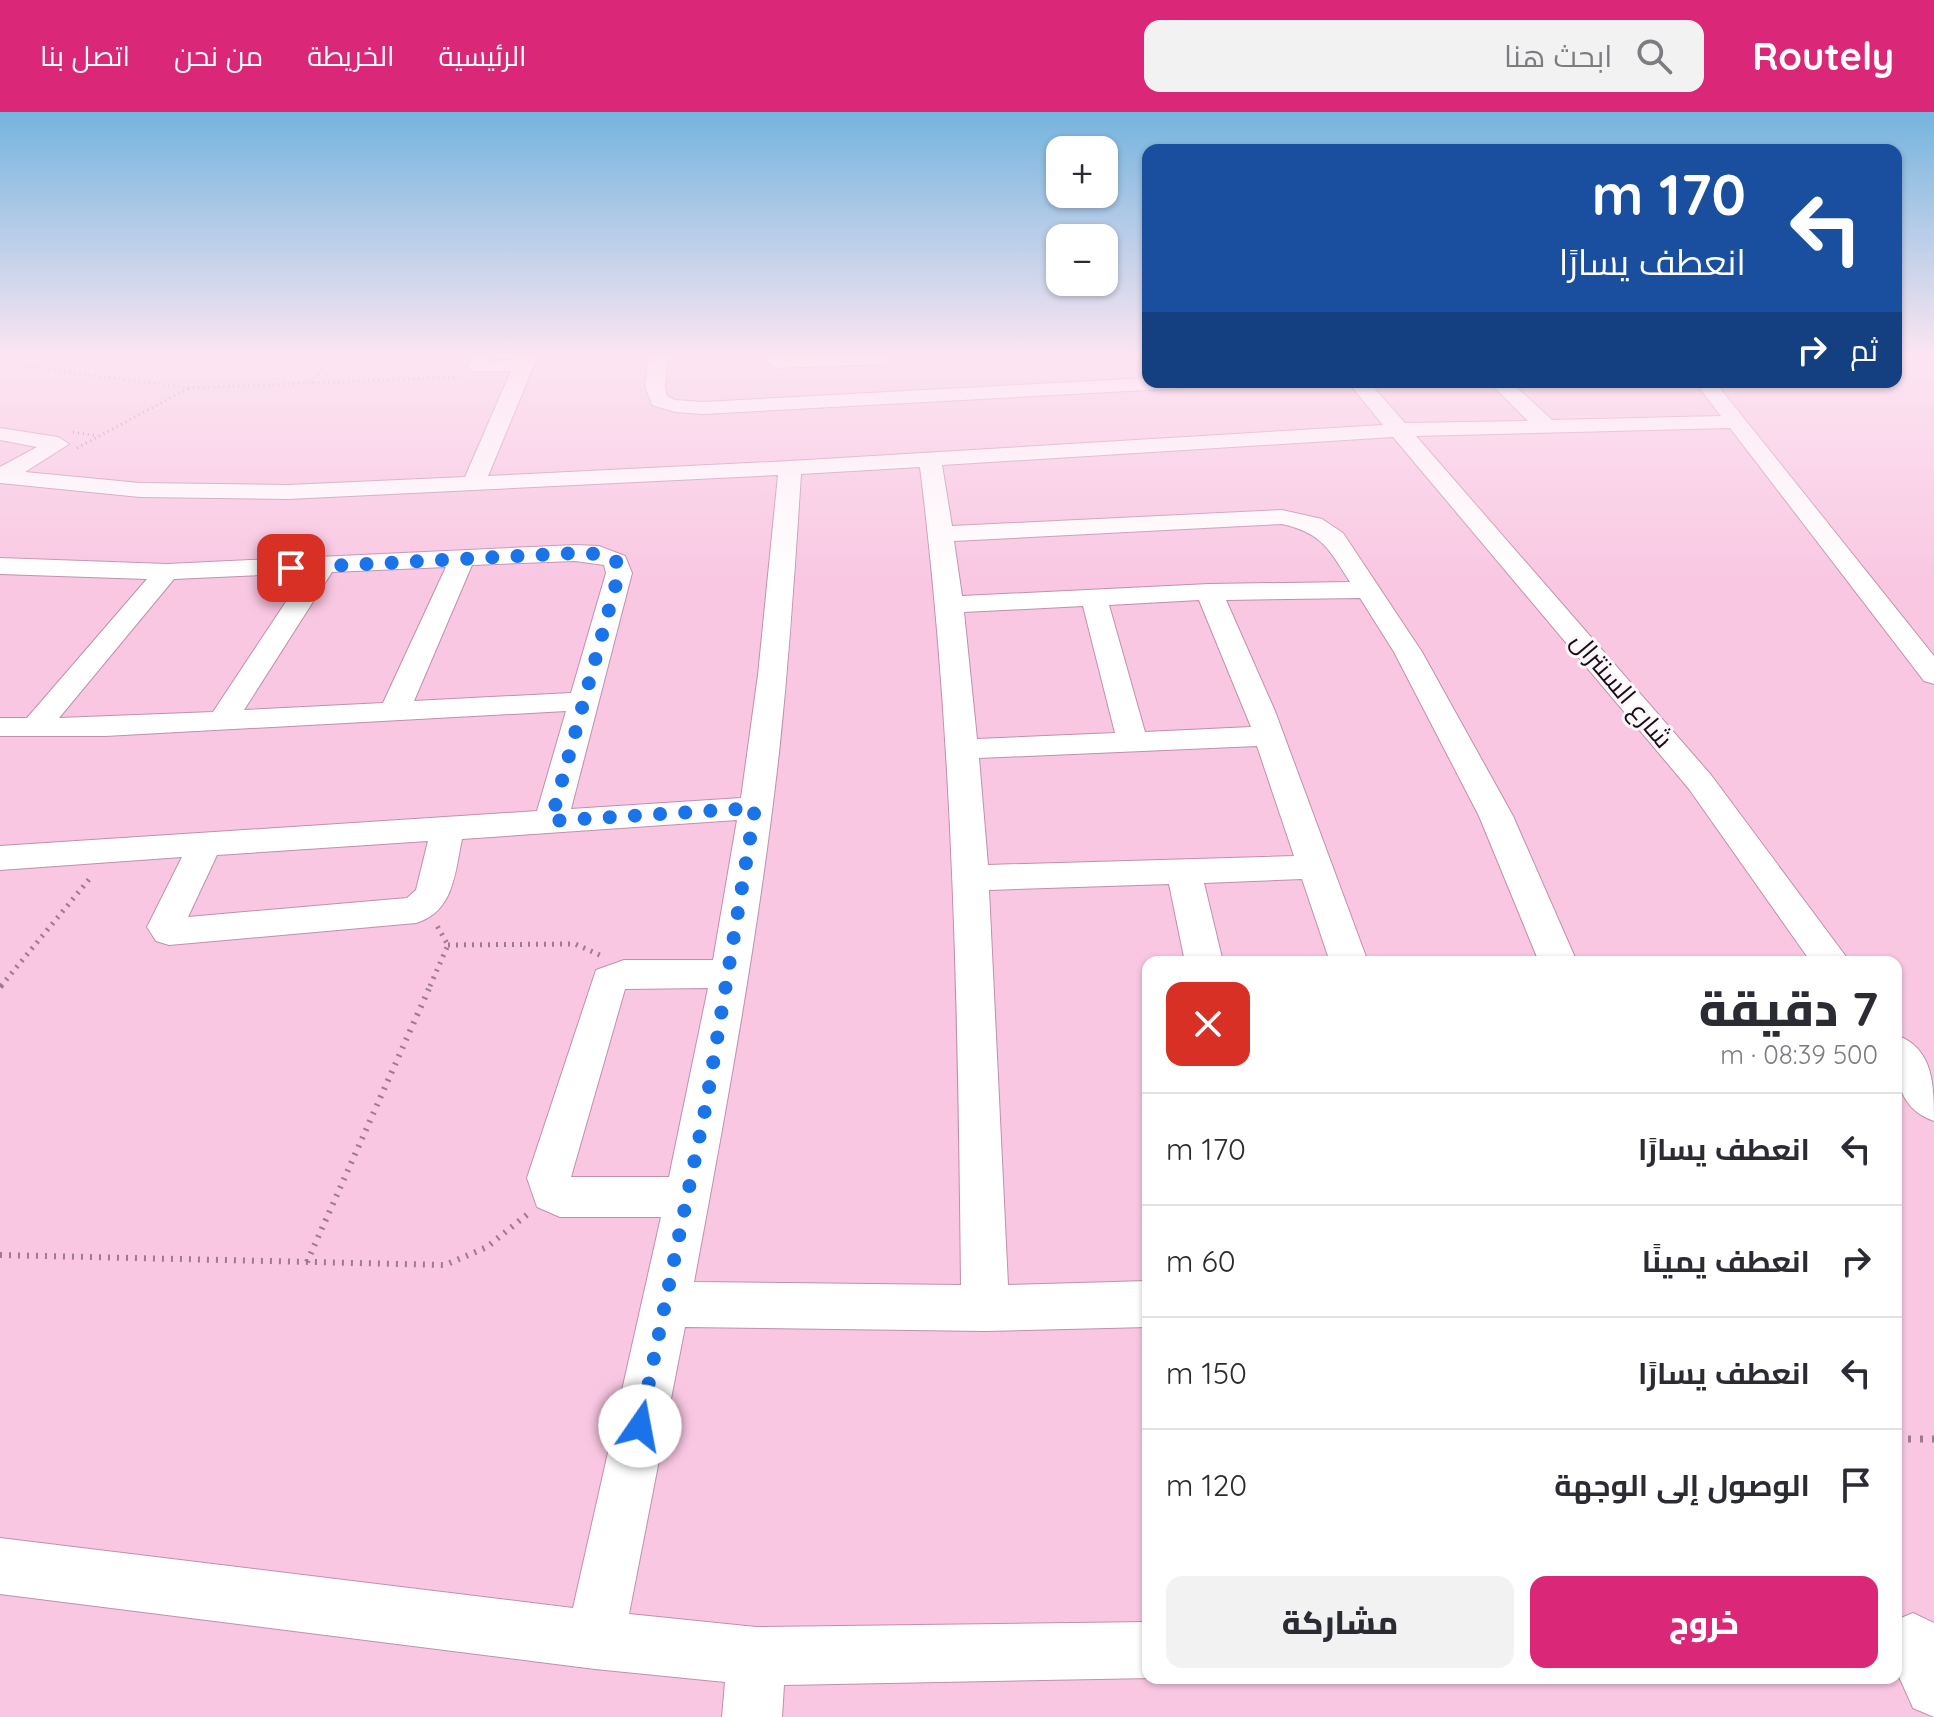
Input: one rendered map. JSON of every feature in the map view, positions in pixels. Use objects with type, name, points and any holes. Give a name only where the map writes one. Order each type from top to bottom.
[{"type":"street","points":[[473,484],[495,433]]},
{"type":"street","points":[[0,476],[99,487],[212,493],[790,468],[1352,433]]},
{"type":"street","name":"شارع السنترال","points":[[1401,433],[1700,782],[1827,956]]},
{"type":"street","points":[[1745,433],[1934,675]]},
{"type":"street","points":[[0,434],[58,444],[0,476]]},
{"type":"street","points":[[0,455],[32,459]]},
{"type":"street","points":[[930,459],[951,605],[972,878],[985,1308]]},
{"type":"street","points":[[595,1640],[666,1304],[728,974],[755,808],[779,603],[790,468]]},
{"type":"street","points":[[942,534],[1282,517],[1313,524],[1334,538],[1408,652],[1496,816],[1555,956]]},
{"type":"street","points":[[0,566],[167,572],[599,554],[616,561],[619,573],[551,821]]},
{"type":"street","points":[[395,710],[463,558]]},
{"type":"street","points":[[223,720],[322,567]]},
{"type":"street","points":[[35,727],[167,572]]},
{"type":"street","points":[[951,605],[1209,592],[1368,590]]},
{"type":"street","points":[[1209,592],[1269,736],[1347,956]]},
{"type":"street","points":[[1094,598],[1133,742]]},
{"type":"street","points":[[0,727],[223,720],[584,701]]},
{"type":"street","points":[[962,749],[1269,736]]},
{"type":"street","points":[[0,858],[755,808]]},
{"type":"street","points":[[206,843],[165,927],[169,932],[416,910],[432,895],[448,827]]},
{"type":"street","points":[[972,878],[1317,867]]},
{"type":"street","points":[[1184,871],[1203,956]]},
{"type":"street","points":[[686,1197],[560,1197],[549,1186],[551,1170],[606,986],[616,975],[728,974]]},
{"type":"street","points":[[1902,1059],[1934,1104]]},
{"type":"street","points":[[666,1304],[985,1308],[1142,1304]]},
{"type":"street","points":[[0,1566],[595,1640],[756,1656],[1142,1651]]},
{"type":"street","points":[[752,1717],[756,1656]]},
{"type":"path","points":[[73,450],[105,433]]},
{"type":"path","points":[[0,987],[113,849]]},
{"type":"path","points":[[307,1262],[448,945],[442,931],[416,910]]},
{"type":"path","points":[[448,945],[575,944],[594,950],[608,961],[616,975]]},
{"type":"path","points":[[0,1255],[445,1265],[487,1247],[524,1220],[549,1186]]},
{"type":"path","points":[[1902,1439],[1934,1439]]},
{"type":"route","points":[[291,568],[575,553],[599,554],[616,561],[619,573],[551,821],[755,808],[707,1100],[640,1426]]}]
